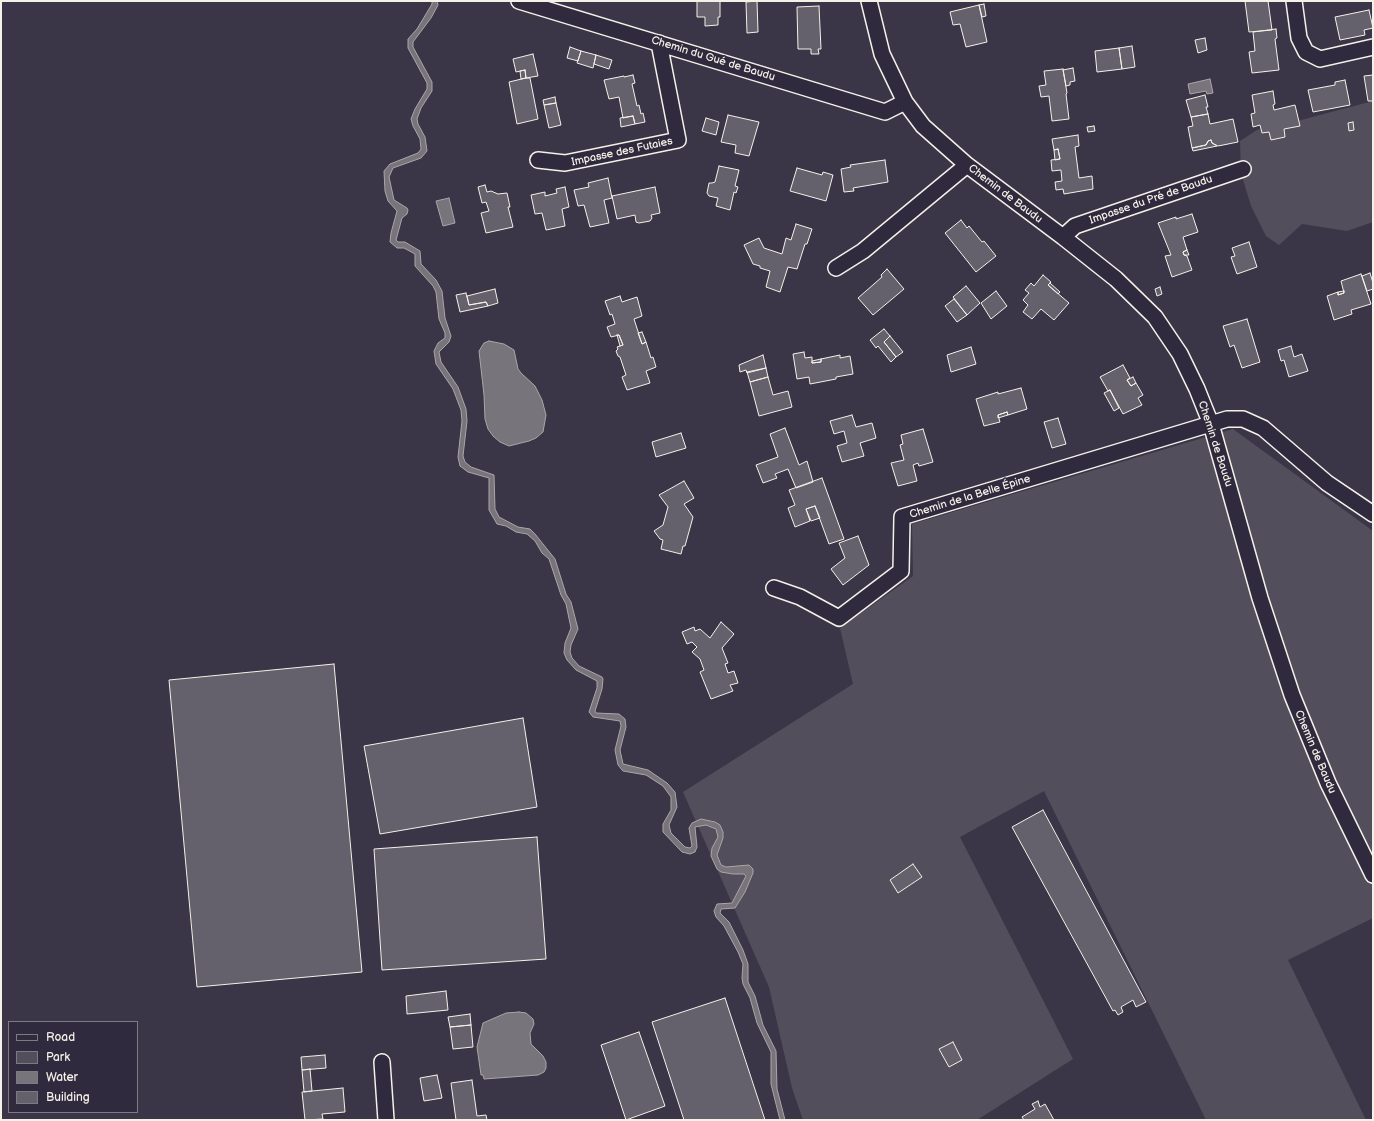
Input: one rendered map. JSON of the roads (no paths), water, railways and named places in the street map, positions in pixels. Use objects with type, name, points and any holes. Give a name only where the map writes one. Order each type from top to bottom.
[{"type":"street","name":"Chemin du Gué de Baudu","points":[[519,1],[885,112],[906,102]]},
{"type":"street","name":"Chemin de Baudu","points":[[869,1],[882,54],[906,102],[923,126],[967,165],[1116,279],[1155,317],[1180,354],[1197,389],[1211,424],[1260,598],[1292,695],[1328,783],[1373,875]]},
{"type":"street","points":[[1294,1],[1299,38],[1306,52],[1320,59],[1373,47]]},
{"type":"street","name":"Impasse des Futaies","points":[[538,160],[565,163],[678,140],[659,43]]},
{"type":"street","points":[[836,268],[864,251],[967,165]]},
{"type":"street","name":"Impasse du Pré de Baudu","points":[[1063,237],[1075,226],[1243,169]]},
{"type":"street","points":[[1211,424],[1227,419],[1243,419],[1263,428],[1327,483],[1373,514]]},
{"type":"street","name":"Chemin de la Belle Épine","points":[[774,588],[800,597],[839,618],[901,571],[902,517],[1211,424]]},
{"type":"street","points":[[382,1062],[386,1120]]},
{"type":"water","points":[[432,1],[437,1],[438,5],[431,18],[413,42],[413,47],[432,82],[432,91],[421,108],[417,119],[425,137],[427,151],[421,158],[393,168],[389,177],[394,200],[408,210],[407,214],[402,218],[396,240],[398,242],[405,242],[420,251],[421,264],[436,280],[442,291],[445,318],[451,336],[449,342],[439,352],[441,362],[458,387],[466,409],[467,421],[463,456],[465,462],[471,467],[494,475],[495,509],[499,517],[518,527],[530,529],[555,559],[566,594],[571,602],[578,629],[571,645],[570,652],[572,658],[579,666],[602,677],[603,679],[602,689],[595,711],[596,713],[619,714],[625,719],[626,727],[620,750],[623,764],[648,770],[667,783],[675,792],[677,807],[669,825],[671,833],[685,847],[690,848],[692,846],[689,828],[692,823],[701,819],[715,822],[720,825],[723,832],[723,838],[717,855],[721,865],[726,867],[749,865],[753,869],[753,873],[745,892],[735,908],[721,909],[720,913],[729,922],[743,950],[748,964],[748,982],[755,996],[763,1025],[776,1051],[777,1089],[785,1120],[780,1120],[771,1084],[771,1052],[757,1023],[750,998],[743,984],[743,964],[724,926],[716,917],[714,911],[717,904],[732,903],[746,876],[744,874],[721,872],[717,869],[711,856],[712,848],[718,837],[716,829],[706,825],[695,827],[697,847],[695,852],[690,854],[682,852],[663,832],[663,824],[671,810],[671,797],[663,786],[646,775],[623,771],[618,765],[615,750],[621,726],[620,721],[593,717],[589,712],[597,688],[597,681],[576,670],[567,660],[564,653],[565,643],[571,628],[566,604],[561,595],[549,559],[542,553],[535,541],[527,534],[516,532],[506,526],[497,524],[489,510],[489,478],[468,472],[460,466],[458,457],[462,421],[461,410],[453,389],[436,364],[434,351],[438,343],[445,338],[445,333],[439,319],[436,292],[433,286],[415,266],[415,254],[404,248],[397,248],[390,242],[397,211],[388,201],[385,191],[384,171],[390,164],[418,153],[421,149],[420,139],[411,119],[427,89],[427,83],[408,48],[408,39],[417,29],[432,4]]},
{"type":"water","points":[[1210,79],[1213,93],[1207,94],[1206,91],[1190,94],[1188,84]]},
{"type":"water","points":[[449,198],[455,223],[443,226],[436,201]]},
{"type":"water","points":[[489,341],[504,344],[514,350],[518,369],[535,386],[542,400],[546,415],[543,432],[536,438],[509,446],[500,442],[488,429],[485,419],[479,351],[484,343]]},
{"type":"water","points":[[506,1013],[526,1013],[533,1019],[534,1024],[530,1033],[531,1044],[543,1056],[546,1062],[544,1072],[538,1075],[484,1079],[483,1075],[481,1075],[477,1047],[483,1023]]}]
